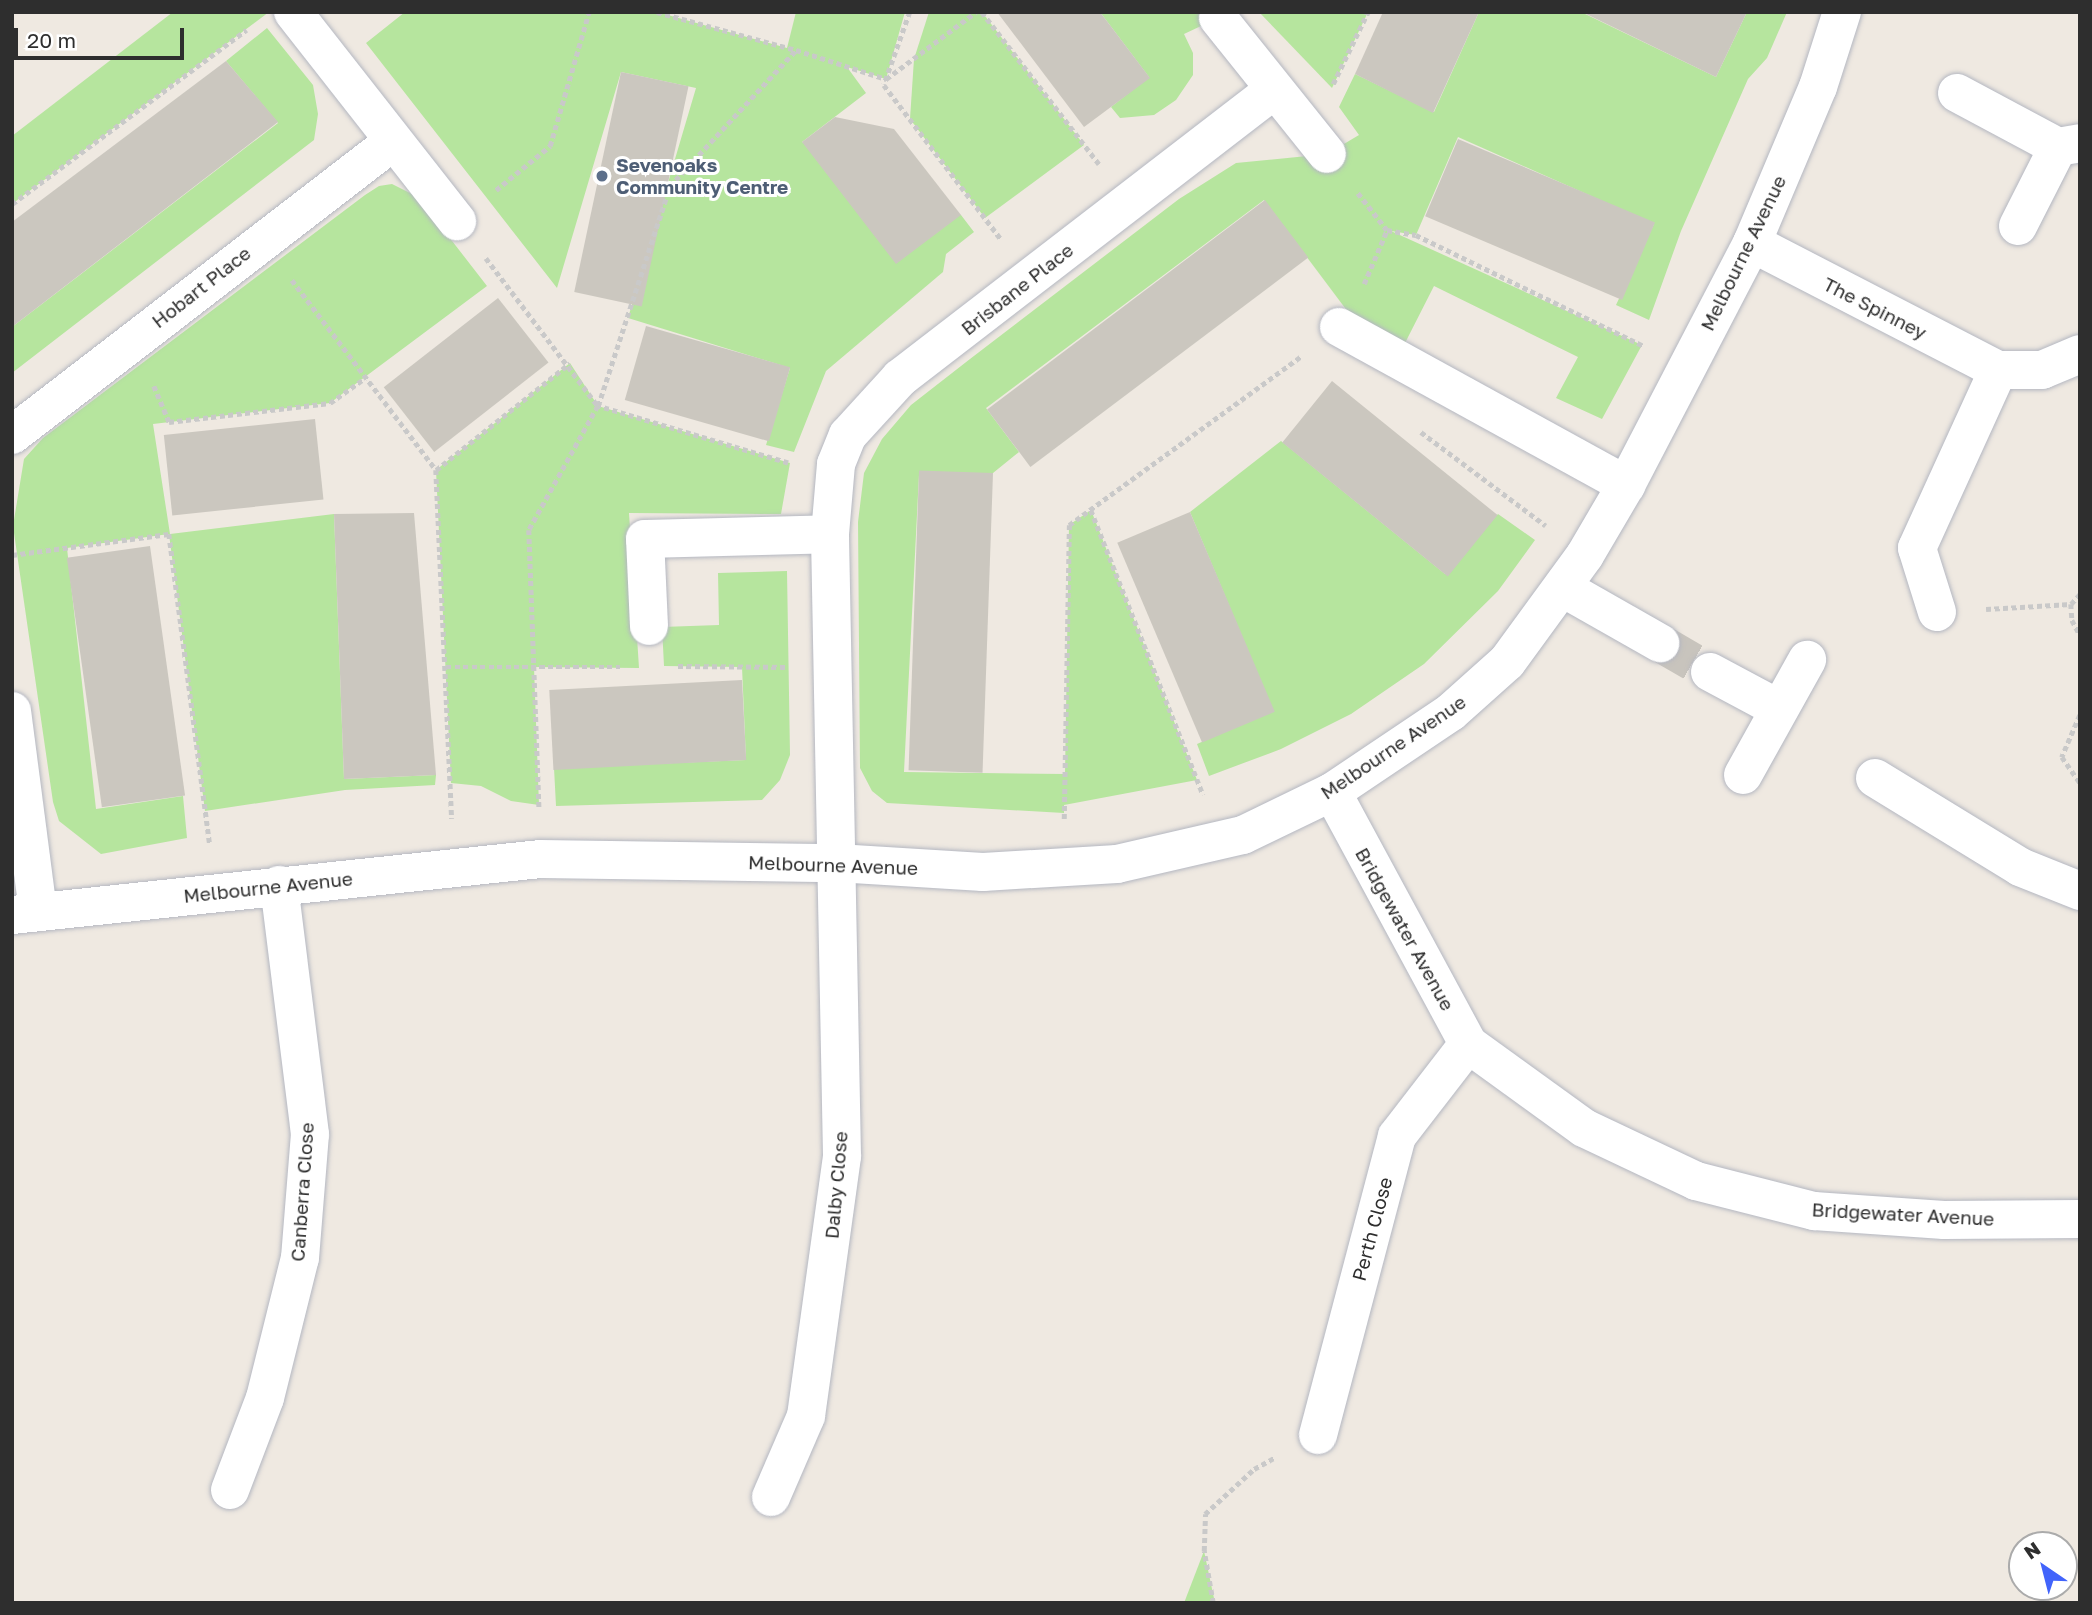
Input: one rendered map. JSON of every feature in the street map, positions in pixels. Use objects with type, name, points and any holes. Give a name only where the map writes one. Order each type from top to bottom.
[{"type":"street","points":[[293,12],[457,221]]},
{"type":"street","name":"Melbourne Avenue","points":[[25,913],[540,859],[837,863],[983,872],[1117,864],[1244,835],[1332,792],[1451,712],[1507,662],[1584,555],[1626,485],[1752,243],[1818,87],[1842,12]]},
{"type":"street","points":[[1218,18],[1318,143]]},
{"type":"street","name":"Brisbane Place","points":[[837,863],[830,534],[834,473],[849,435],[900,378],[1274,90]]},
{"type":"street","points":[[1956,93],[2069,145],[2018,226]]},
{"type":"street","name":"Hobart Place","points":[[12,435],[263,239],[393,142]]},
{"type":"street","name":"The Spinney","points":[[1752,243],[1998,370],[2042,370],[2080,354]]},
{"type":"street","points":[[1339,327],[1626,485]]},
{"type":"street","points":[[1937,612],[1917,548],[1998,370]]},
{"type":"street","points":[[649,626],[645,539],[830,534]]},
{"type":"street","points":[[1563,587],[1660,643]]},
{"type":"street","points":[[1743,775],[1807,660]]},
{"type":"street","points":[[1710,672],[1779,709]]},
{"type":"street","points":[[12,711],[25,913]]},
{"type":"street","points":[[1875,778],[2020,867],[2080,891]]},
{"type":"street","name":"Bridgewater Avenue","points":[[1332,792],[1468,1044],[1584,1128],[1696,1181],[1814,1211],[1944,1220],[2080,1219]]},
{"type":"street","name":"Dalby Close","points":[[771,1497],[806,1416],[842,1156],[837,863]]},
{"type":"street","name":"Canberra Close","points":[[230,1489],[265,1398],[300,1258],[310,1134],[279,885]]},
{"type":"street","name":"Perth Close","points":[[1318,1436],[1397,1136],[1468,1044]]},
{"type":"path","points":[[589,12],[551,145],[457,221],[570,363],[598,406],[834,473]]},
{"type":"path","points":[[657,12],[796,50],[886,79]]},
{"type":"path","points":[[910,12],[884,85],[1031,278]]},
{"type":"path","points":[[886,79],[976,12]]},
{"type":"path","points":[[982,12],[1130,201]]},
{"type":"path","points":[[1368,12],[1318,143],[1387,230],[1416,235],[1687,368]]},
{"type":"path","points":[[12,204],[250,27]]},
{"type":"path","points":[[540,859],[529,530],[598,406],[670,186],[796,50]]},
{"type":"path","points":[[1063,867],[1069,525],[1351,316],[1387,230]]},
{"type":"path","points":[[263,239],[436,470],[454,868]]},
{"type":"path","points":[[134,340],[169,422],[330,402],[365,378]]},
{"type":"path","points":[[436,470],[570,363]]},
{"type":"path","points":[[1410,424],[1584,555]]},
{"type":"path","points":[[1091,510],[1221,840]]},
{"type":"path","points":[[12,555],[169,534],[216,892]]},
{"type":"path","points":[[1937,612],[2071,604],[2080,594]]},
{"type":"path","points":[[2071,604],[2072,620],[2080,635]]},
{"type":"path","points":[[2080,715],[2062,757],[2080,783]]},
{"type":"path","points":[[1213,1603],[1204,1551],[1205,1514],[1254,1469],[1318,1436]]},
{"type":"green space","points":[[173,12],[269,12],[12,204],[12,136]]},
{"type":"green space","points":[[405,12],[657,12],[787,48],[796,12],[905,12],[886,79],[847,67],[866,93],[802,142],[961,215],[974,232],[946,254],[943,272],[826,371],[794,452],[766,445],[790,368],[628,318],[696,88],[621,72],[557,288],[366,43]]},
{"type":"green space","points":[[929,12],[982,12],[1084,145],[985,218],[910,119],[914,59]]},
{"type":"green space","points":[[1100,12],[1221,12],[1218,18],[1184,34],[1193,53],[1193,75],[1176,100],[1154,115],[1120,118],[1111,107],[1149,77]]},
{"type":"green space","points":[[1259,12],[1368,12],[1332,88]]},
{"type":"green space","points":[[1479,12],[1581,12],[1716,77],[1747,12],[1787,12],[1767,58],[1748,79],[1681,231],[1649,320],[1616,305],[1654,224],[1458,137],[1416,235],[1391,231],[1642,345],[1602,419],[1556,398],[1578,357],[1434,286],[1404,345],[1351,316],[1264,200],[986,408],[1019,452],[993,473],[919,475],[904,772],[1065,774],[1069,525],[1091,510],[1197,780],[1064,805],[1064,813],[887,803],[872,791],[860,768],[858,522],[864,473],[882,439],[911,405],[1179,199],[1236,163],[1327,154],[1359,135],[1339,107],[1355,74],[1434,112]]},
{"type":"green space","points":[[267,28],[313,85],[318,114],[314,140],[12,373],[12,327],[278,123],[226,61]]},
{"type":"green space","points":[[392,184],[418,197],[487,286],[330,403],[153,424],[170,534],[334,514],[344,779],[436,775],[435,785],[345,790],[205,811],[169,534],[67,548],[96,809],[183,796],[187,838],[101,854],[59,821],[53,802],[13,526],[24,459],[43,438],[365,195],[379,186]]},
{"type":"green space","points":[[570,363],[598,406],[790,463],[781,514],[629,513],[639,668],[534,667],[539,805],[511,801],[481,786],[451,783],[436,470]]},
{"type":"green space","points":[[1281,441],[1445,574],[1498,514],[1535,540],[1498,591],[1424,664],[1351,714],[1281,749],[1209,776],[1197,744],[1273,711],[1190,512]]},
{"type":"green space","points":[[787,571],[790,755],[780,780],[762,800],[556,806],[554,768],[746,760],[742,667],[664,666],[662,627],[719,625],[718,573]]},
{"type":"green space","points":[[1204,1551],[1215,1603],[1184,1603]]},
{"type":"building","points":[[997,12],[1100,12],[1150,78],[1084,127]]},
{"type":"building","points":[[1383,12],[1479,12],[1433,113],[1355,74]]},
{"type":"building","points":[[1582,12],[1747,12],[1716,77]]},
{"type":"building","points":[[226,61],[278,122],[12,327],[12,222]]},
{"type":"building","points":[[621,72],[688,86],[642,306],[574,292]]},
{"type":"building","points":[[835,117],[894,129],[961,215],[896,264],[802,142]]},
{"type":"building","points":[[1458,139],[1655,223],[1622,300],[1425,216]]},
{"type":"building","points":[[1265,200],[1308,258],[1030,467],[987,409]]},
{"type":"building","points":[[498,298],[548,363],[434,452],[384,387]]},
{"type":"building","points":[[646,326],[790,367],[769,441],[625,400]]},
{"type":"building","points":[[1332,381],[1498,515],[1448,576],[1282,442]]},
{"type":"building","points":[[315,419],[323,500],[172,515],[164,435]]},
{"type":"building","points":[[919,470],[993,473],[983,773],[909,770]]},
{"type":"building","points":[[1190,512],[1275,712],[1202,743],[1117,543]]},
{"type":"building","points":[[414,513],[436,775],[344,779],[334,514]]},
{"type":"building","points":[[150,546],[185,796],[102,807],[67,558]]},
{"type":"building","points":[[742,680],[746,760],[553,770],[549,690]]},
{"type":"tunnel","points":[[1660,643],[1710,672]]},
{"type":"place","name":"Sevenoaks Community Centre","points":[[602,176]]}]
